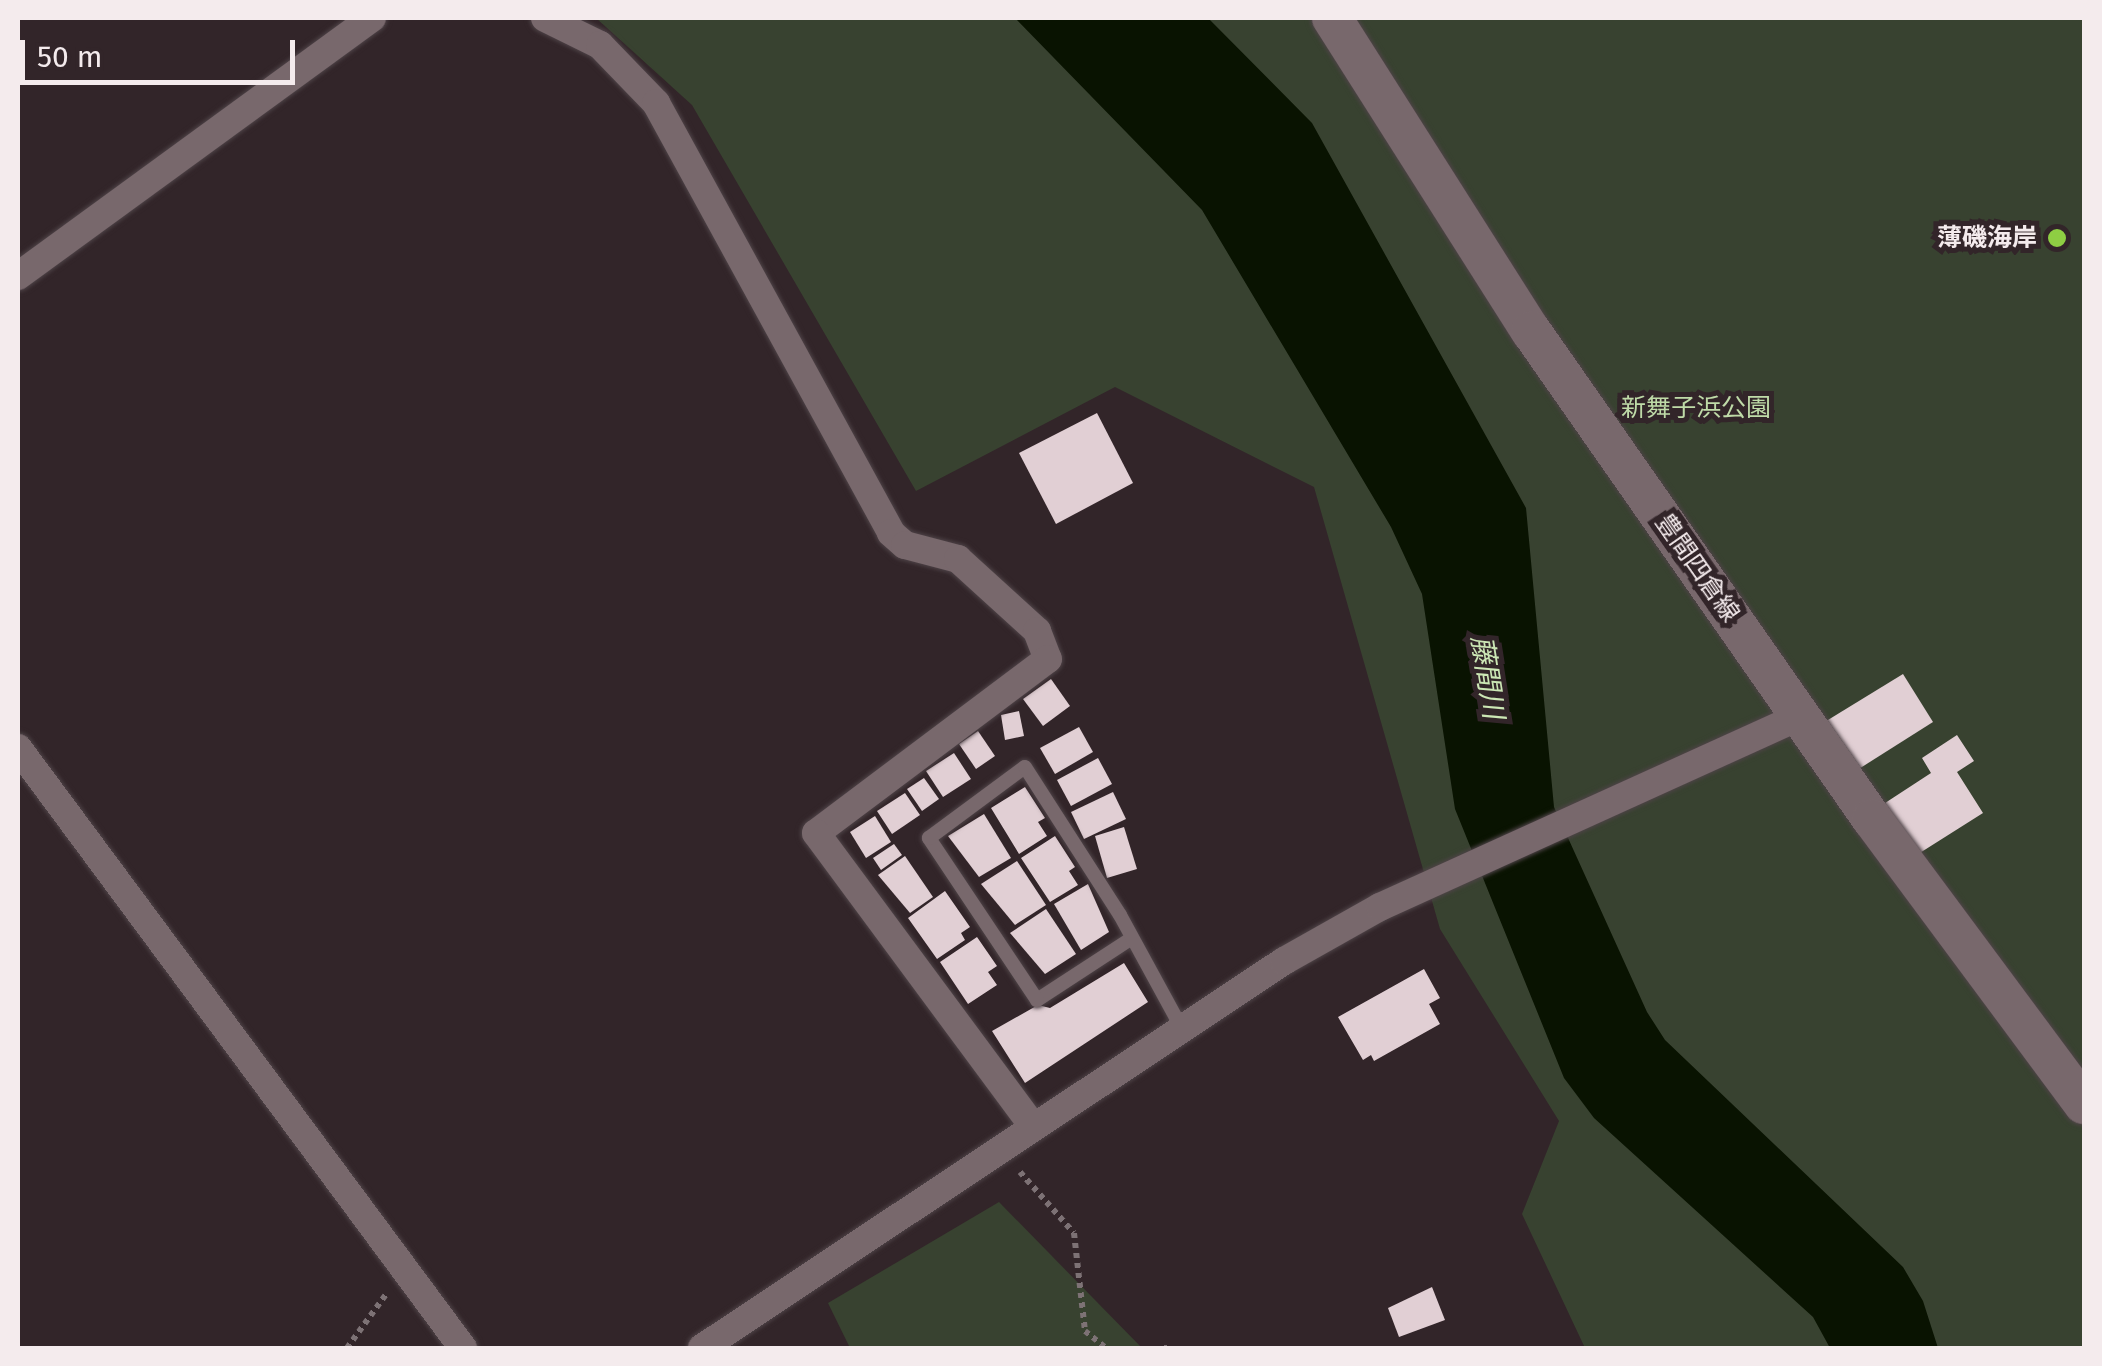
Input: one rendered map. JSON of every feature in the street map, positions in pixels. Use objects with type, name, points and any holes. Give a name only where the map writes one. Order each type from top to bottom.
[{"type":"main road","name":"豊間四倉線","points":[[1332,18],[1531,331],[1801,716],[2084,1104]]},
{"type":"street","points":[[18,276],[372,18]]},
{"type":"street","points":[[545,18],[600,45],[656,102],[890,533],[906,545],[958,559],[1038,631],[1048,660],[816,833],[1032,1124]]},
{"type":"street","points":[[702,1348],[1180,1024],[1364,916],[1801,716]]},
{"type":"street","points":[[18,748],[463,1348]]},
{"type":"lane","points":[[1129,940],[1037,1000],[929,838],[1024,767],[1120,915],[1129,940],[1180,1024]]},
{"type":"path","points":[[1000,1144],[1033,1191],[1066,1218],[1085,1330],[1106,1348]]},
{"type":"path","points":[[347,1348],[406,1273]]},
{"type":"green space","name":"新舞子浜公園","points":[[596,18],[2084,18],[2084,1348],[1585,1348],[1522,1214],[1559,1121],[1440,929],[1314,487],[1115,387],[916,491],[692,105]]},
{"type":"green space","points":[[999,1202],[1142,1348],[850,1348],[828,1303]]},
{"type":"water","name":"藤間川","points":[[1015,18],[1208,18],[1312,123],[1526,508],[1554,807],[1647,1012],[1665,1040],[1903,1267],[1923,1301],[1938,1348],[1830,1348],[1813,1317],[1594,1118],[1564,1078],[1455,809],[1422,594],[1391,527],[1202,210]]},
{"type":"building","points":[[1097,413],[1133,483],[1056,524],[1019,453]]},
{"type":"building","points":[[1903,674],[1933,722],[1854,772],[1823,723]]},
{"type":"building","points":[[1051,679],[1070,706],[1043,726],[1023,699]]},
{"type":"building","points":[[1019,711],[1024,736],[1005,740],[1001,715]]},
{"type":"building","points":[[1079,727],[1093,752],[1055,774],[1040,748]]},
{"type":"building","points":[[978,731],[995,756],[976,769],[959,744]]},
{"type":"building","points":[[1957,735],[1974,761],[1957,772],[1983,813],[1915,856],[1882,805],[1931,773],[1922,758]]},
{"type":"building","points":[[954,753],[971,779],[943,797],[926,771]]},
{"type":"building","points":[[1098,758],[1112,784],[1071,806],[1057,780]]},
{"type":"building","points":[[924,778],[939,799],[922,811],[907,789]]},
{"type":"building","points":[[1025,787],[1045,818],[1038,822],[1047,836],[1019,854],[991,808]]},
{"type":"building","points":[[1113,792],[1126,819],[1084,839],[1071,812]]},
{"type":"building","points":[[905,793],[920,815],[892,834],[877,811]]},
{"type":"building","points":[[984,814],[1011,858],[979,877],[948,836]]},
{"type":"building","points":[[875,816],[891,842],[866,858],[850,832]]},
{"type":"building","points":[[1124,827],[1137,869],[1107,878],[1095,836]]},
{"type":"building","points":[[1055,836],[1075,867],[1069,871],[1078,885],[1050,902],[1021,858]]},
{"type":"building","points":[[894,844],[902,855],[881,870],[873,858]]},
{"type":"building","points":[[905,856],[933,897],[910,913],[878,875]]},
{"type":"building","points":[[1017,861],[1046,905],[1015,925],[981,884]]},
{"type":"building","points":[[1088,884],[1109,932],[1081,950],[1054,904]]},
{"type":"building","points":[[945,891],[970,927],[961,933],[965,940],[937,959],[908,918]]},
{"type":"building","points":[[1046,909],[1076,954],[1045,974],[1010,933]]},
{"type":"building","points":[[977,937],[997,966],[988,972],[997,985],[968,1004],[940,962]]},
{"type":"building","points":[[1124,963],[1148,1002],[1025,1083],[992,1031],[1038,1005],[1050,1008]]},
{"type":"building","points":[[1424,969],[1440,998],[1429,1004],[1440,1024],[1374,1061],[1371,1055],[1363,1060],[1338,1017]]},
{"type":"building","points":[[1432,1287],[1445,1320],[1399,1337],[1388,1308]]},
{"type":"place","name":"薄磯海岸","points":[[2057,238]]}]
